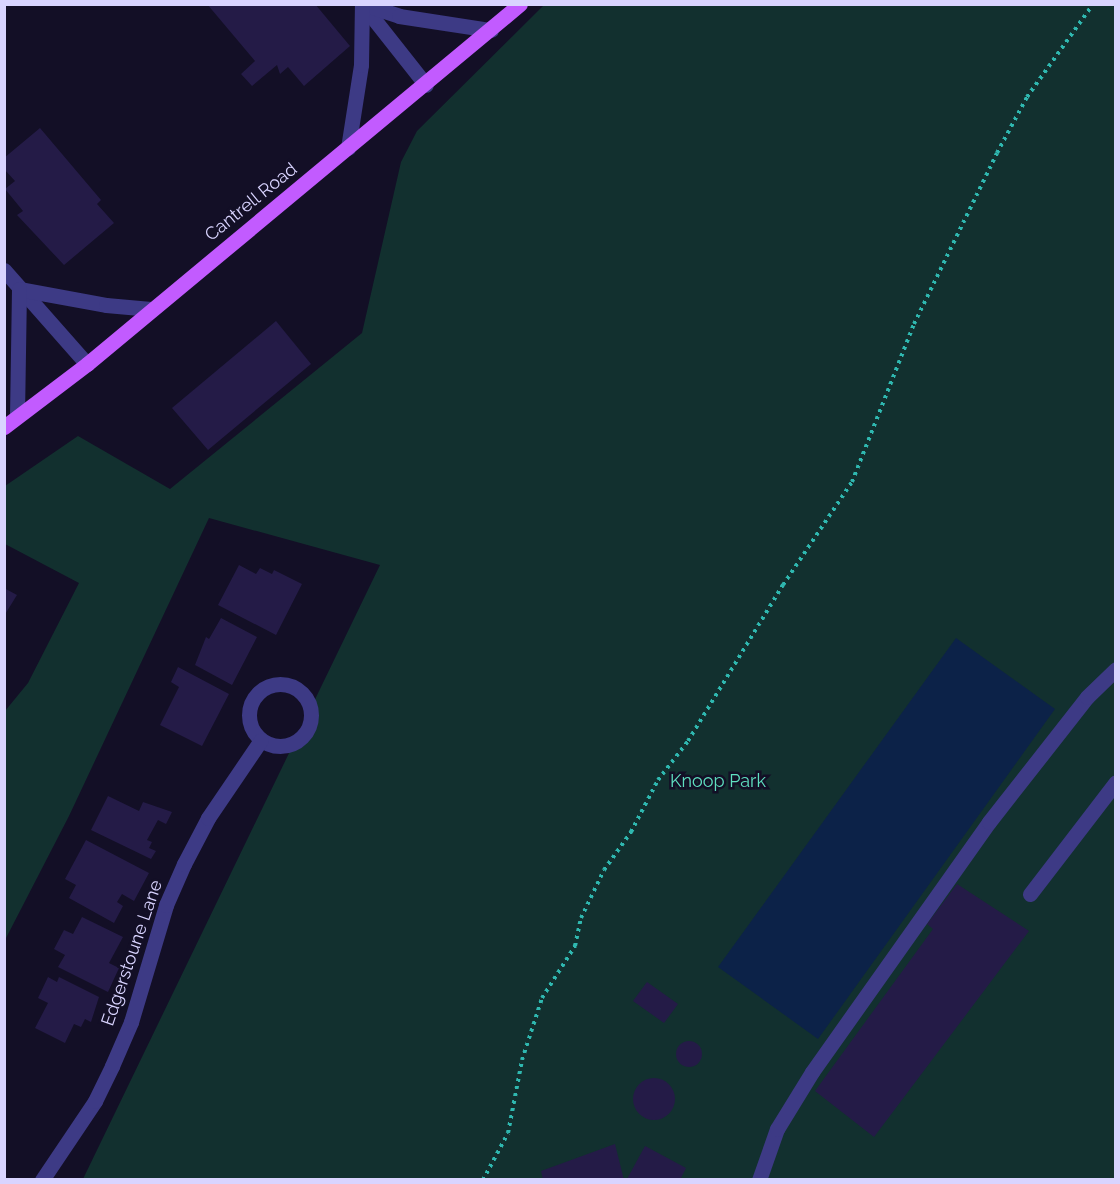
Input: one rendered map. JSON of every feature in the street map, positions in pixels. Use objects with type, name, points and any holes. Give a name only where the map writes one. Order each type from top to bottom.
[{"type":"main road","name":"Cantrell Road","points":[[4,427],[87,364],[426,85],[520,4]]},
{"type":"street","points":[[362,4],[399,16],[491,30]]},
{"type":"street","points":[[362,4],[426,85]]},
{"type":"street","points":[[348,148],[361,65],[362,4]]},
{"type":"street","points":[[4,270],[87,364]]},
{"type":"street","points":[[19,289],[106,305],[151,309]]},
{"type":"street","points":[[17,416],[19,289]]},
{"type":"street","points":[[759,1179],[777,1129],[812,1072],[988,822],[1081,704],[1116,669]]},
{"type":"street","points":[[277,683],[289,684],[303,693],[311,714],[303,735],[282,746],[261,740],[249,715],[257,694],[277,683]]},
{"type":"street","name":"Edgerstoune Lane","points":[[42,1179],[95,1101],[112,1066],[138,1000],[166,905],[184,864],[208,818],[261,740]]},
{"type":"street","points":[[1030,894],[1116,782]]},
{"type":"path","points":[[483,1179],[508,1133],[522,1060],[542,998],[575,946],[581,918],[604,870],[631,832],[658,780],[688,741],[783,585],[852,482],[914,324],[997,153],[1027,97],[1093,4]]},
{"type":"green space","name":"Knoop Park","points":[[544,5],[1115,5],[1115,1179],[83,1179],[380,565],[209,518],[69,816],[5,940],[5,711],[28,683],[79,583],[5,544],[5,486],[78,436],[170,489],[362,333],[401,162],[417,131]]},
{"type":"water","points":[[956,638],[1055,709],[818,1039],[718,967]]},
{"type":"building","points":[[207,4],[315,4],[350,46],[304,86],[288,67],[280,74],[277,65],[252,86],[241,74],[255,61]]},
{"type":"building","points":[[40,128],[101,200],[97,204],[114,223],[64,265],[17,215],[23,211],[5,189],[15,181],[4,169],[4,158]]},
{"type":"building","points":[[276,321],[311,364],[208,450],[172,408]]},
{"type":"building","points":[[239,565],[256,574],[260,568],[272,574],[274,570],[302,584],[276,635],[218,605]]},
{"type":"building","points":[[4,588],[17,595],[4,616]]},
{"type":"building","points":[[221,618],[257,637],[232,685],[195,665],[206,637],[209,639]]},
{"type":"building","points":[[178,667],[229,694],[202,746],[160,725],[179,687],[171,682]]},
{"type":"building","points":[[108,796],[139,811],[143,802],[172,812],[166,824],[158,820],[147,840],[152,842],[149,848],[156,851],[151,859],[91,830]]},
{"type":"building","points":[[86,840],[149,873],[134,901],[122,894],[117,902],[123,906],[114,923],[69,898],[76,885],[65,879]]},
{"type":"building","points":[[957,884],[1029,931],[874,1137],[815,1091],[933,929],[927,924]]},
{"type":"building","points":[[82,917],[123,937],[109,963],[119,968],[108,992],[58,967],[65,955],[54,949],[64,930],[73,934]]},
{"type":"building","points":[[48,977],[57,982],[59,977],[99,997],[91,1022],[85,1019],[81,1027],[74,1024],[65,1043],[35,1028],[48,1003],[38,998]]},
{"type":"building","points":[[647,982],[678,1004],[664,1023],[633,1001]]},
{"type":"building","points":[[689,1041],[698,1045],[702,1054],[698,1063],[689,1067],[680,1063],[676,1054],[680,1045]]},
{"type":"building","points":[[654,1078],[669,1084],[675,1099],[669,1114],[654,1120],[639,1114],[633,1099],[639,1084]]},
{"type":"building","points":[[615,1144],[624,1180],[543,1180],[541,1171]]},
{"type":"building","points":[[645,1146],[686,1168],[680,1180],[627,1179]]}]
